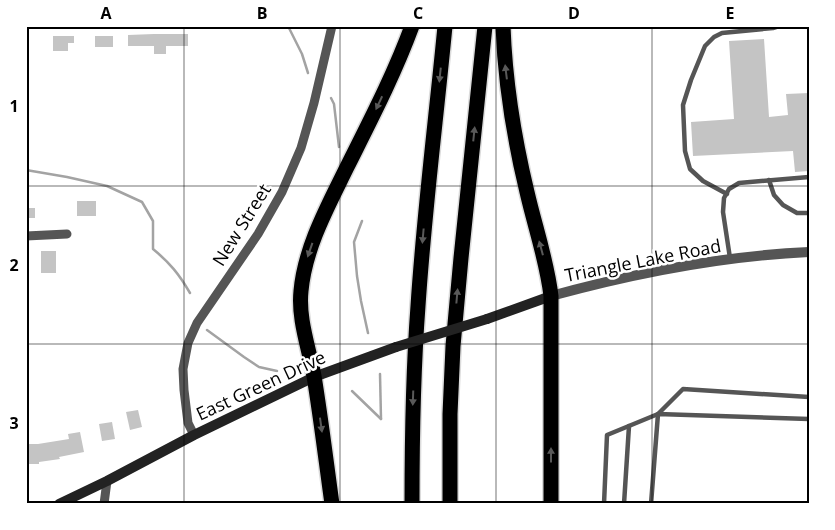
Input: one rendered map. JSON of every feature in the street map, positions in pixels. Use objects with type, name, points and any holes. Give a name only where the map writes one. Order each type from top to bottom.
[{"type":"highway","points":[[332,504],[314,377],[300,312],[302,278],[307,259],[329,204],[378,106],[412,26]]},
{"type":"highway","points":[[412,504],[413,396],[418,306],[425,218],[446,26]]},
{"type":"highway","points":[[450,504],[450,414],[453,346],[460,258],[485,26]]},
{"type":"highway","points":[[503,26],[505,64],[514,132],[526,192],[549,276],[551,296],[551,504]]},
{"type":"highway","points":[[450,414],[456,450],[458,504]]},
{"type":"main road","name":"Triangle Lake Road","points":[[486,319],[551,296]]},
{"type":"main road","name":"East Green Drive","points":[[59,504],[194,435],[314,377],[396,347],[486,319]]},
{"type":"street","name":"New Street","points":[[194,435],[188,423],[184,390],[183,369],[188,343],[197,323],[258,234],[282,192],[304,139],[332,26]]},
{"type":"street","points":[[26,236],[67,234]]},
{"type":"street","name":"Triangle Lake Road","points":[[551,296],[601,282],[692,264],[809,252]]},
{"type":"street","points":[[104,504],[106,481]]},
{"type":"lane","points":[[727,194],[703,181],[690,169],[685,151],[683,105],[705,46],[714,37],[722,33],[779,26]]},
{"type":"lane","points":[[730,260],[723,212],[724,198],[729,189],[739,184],[809,177]]},
{"type":"lane","points":[[769,180],[774,195],[782,205],[797,213],[809,213]]},
{"type":"lane","points":[[604,504],[606,435],[658,414],[684,389],[809,397]]},
{"type":"lane","points":[[658,414],[809,419]]},
{"type":"lane","points":[[651,504],[658,414]]},
{"type":"lane","points":[[624,504],[629,426]]},
{"type":"building","points":[[188,34],[188,46],[166,46],[166,54],[154,54],[154,46],[128,46],[128,35]]},
{"type":"building","points":[[53,36],[74,36],[74,43],[68,43],[68,51],[53,51]]},
{"type":"building","points":[[95,36],[113,36],[113,47],[95,47]]},
{"type":"building","points":[[764,39],[769,117],[788,115],[786,94],[809,93],[809,171],[795,172],[793,151],[693,156],[691,122],[734,119],[729,41]]},
{"type":"building","points":[[77,201],[96,201],[96,216],[77,216]]},
{"type":"building","points":[[26,208],[35,208],[35,218],[26,218]]},
{"type":"building","points":[[41,251],[56,251],[56,273],[41,273]]},
{"type":"building","points":[[138,410],[142,427],[130,430],[126,412]]},
{"type":"building","points":[[112,422],[115,439],[102,441],[99,424]]},
{"type":"building","points":[[80,432],[84,452],[59,457],[60,459],[39,462],[39,464],[27,464],[27,444],[69,439],[68,434]]},
{"type":"waterway","points":[[288,26],[302,54],[308,73]]},
{"type":"waterway","points":[[331,98],[334,104],[339,147]]},
{"type":"waterway","points":[[26,170],[107,186],[142,202],[153,221],[153,249],[174,269],[190,293]]},
{"type":"waterway","points":[[362,221],[354,242],[357,276],[368,333]]},
{"type":"waterway","points":[[207,330],[259,367],[277,371]]},
{"type":"waterway","points":[[380,374],[381,419]]},
{"type":"waterway","points":[[352,391],[381,419]]}]
